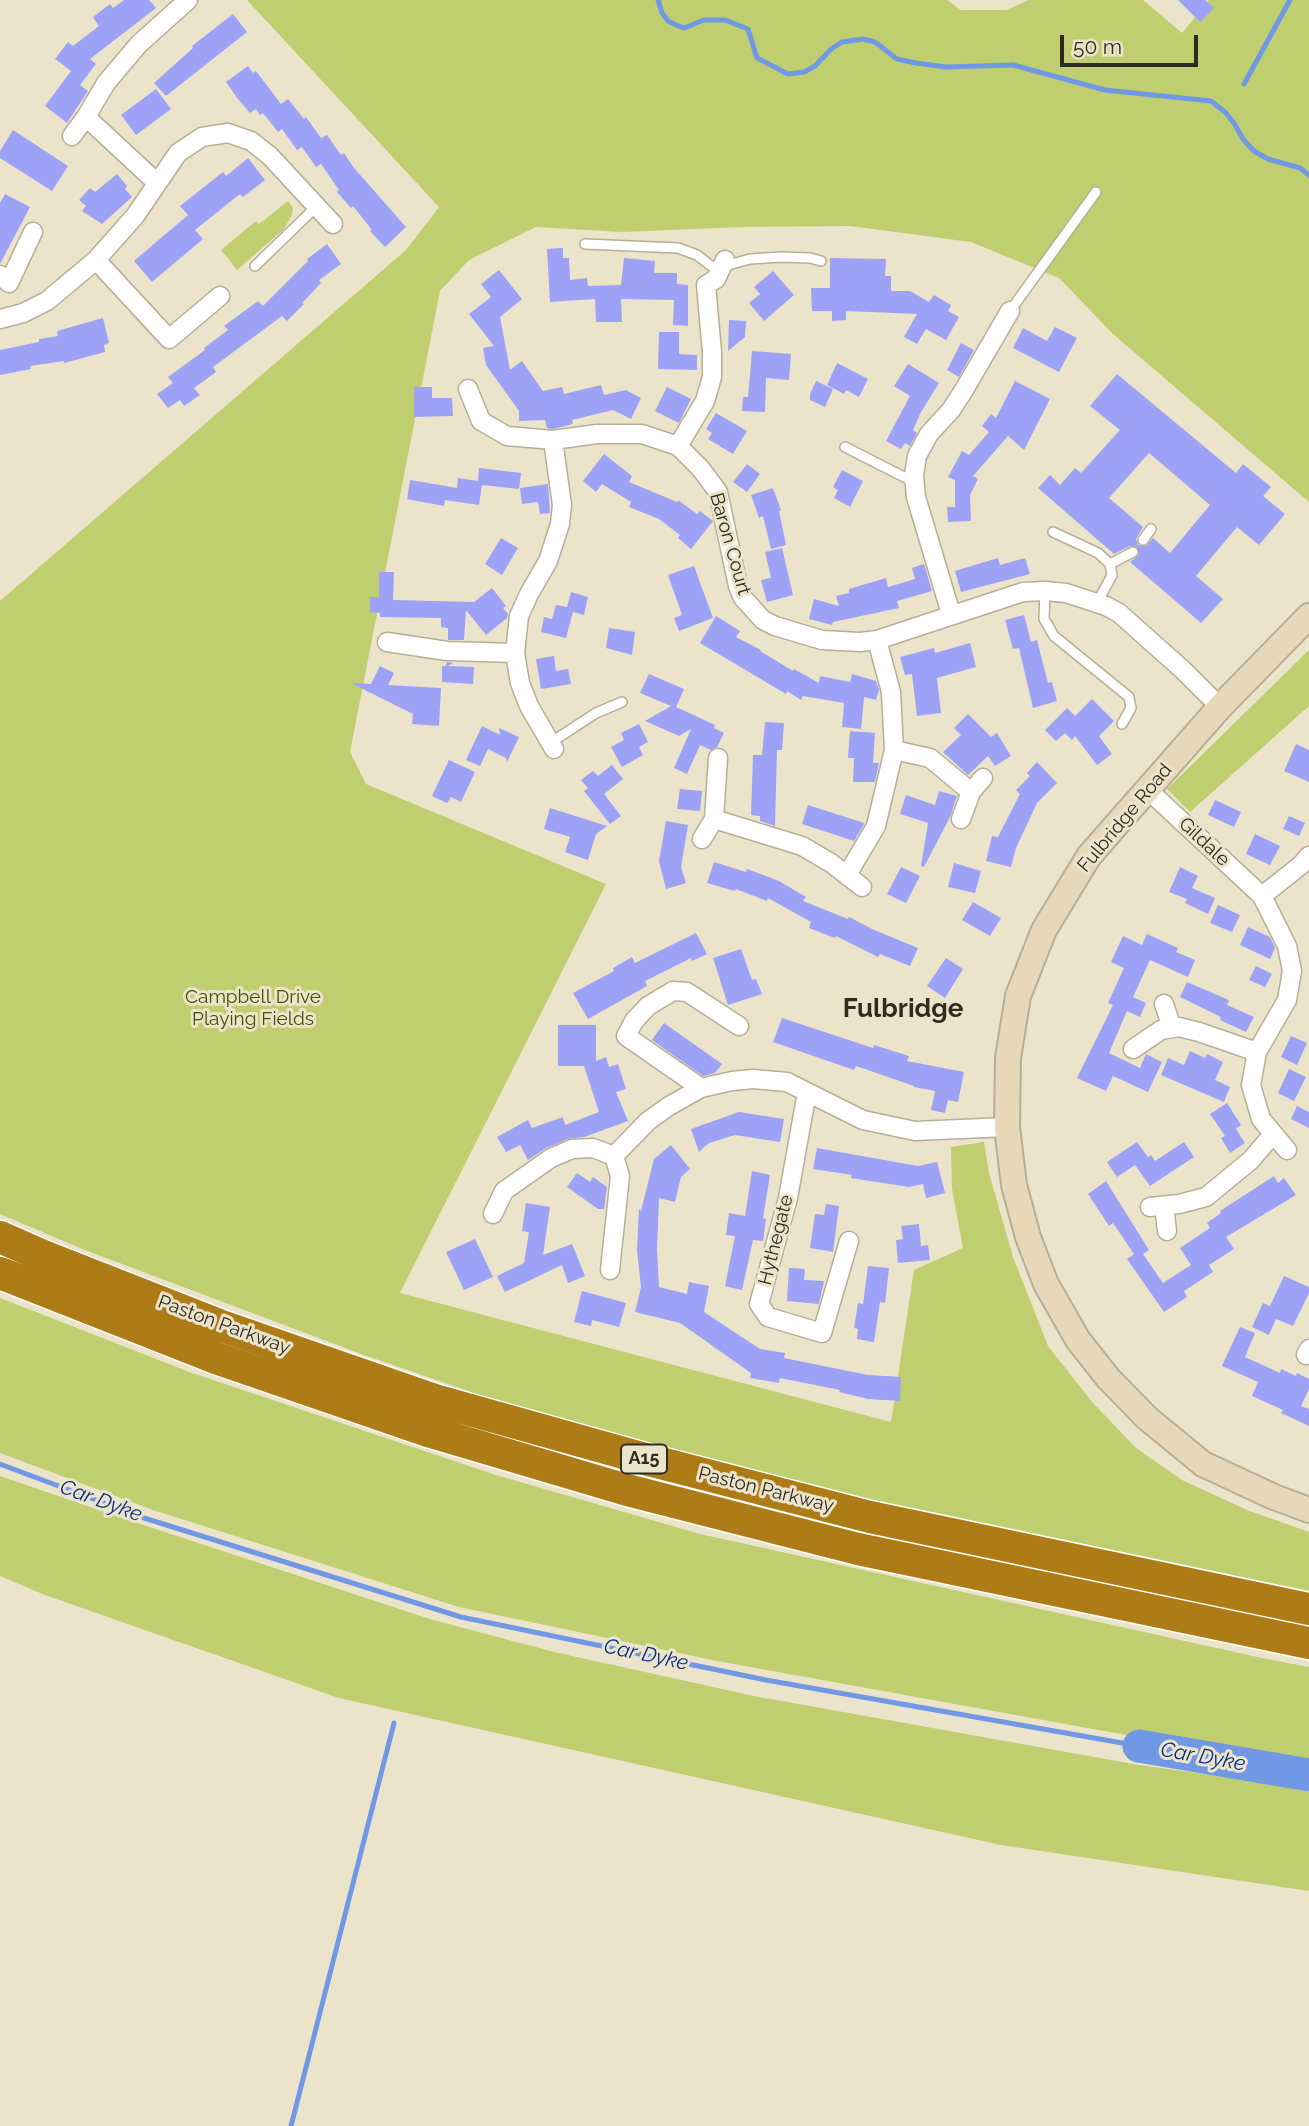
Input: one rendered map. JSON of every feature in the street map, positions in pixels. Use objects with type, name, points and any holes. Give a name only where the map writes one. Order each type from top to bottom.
[{"type":"highway","name":"Paston Parkway","points":[[0,1237],[219,1325],[438,1401],[645,1460],[870,1517],[1309,1609]]},
{"type":"highway","name":"Paston Parkway","points":[[0,1273],[216,1358],[317,1393],[431,1432],[627,1490],[858,1549],[1309,1643]]},
{"type":"street","points":[[72,136],[106,83],[139,44],[188,0]]},
{"type":"street","points":[[86,117],[156,183]]},
{"type":"street","points":[[0,319],[23,313],[47,301],[96,260],[135,216],[178,153],[202,137],[229,133],[251,141],[270,156],[333,224]]},
{"type":"street","points":[[23,313],[5,279],[33,232]]},
{"type":"street","points":[[96,260],[169,339],[220,296]]},
{"type":"street","points":[[678,446],[705,401],[712,377],[706,285],[716,279],[722,266]]},
{"type":"street","points":[[951,614],[925,530],[914,482],[917,456],[929,434],[951,410],[1010,311]]},
{"type":"street","name":"Baron Court","points":[[468,389],[481,421],[507,436],[553,440],[597,433],[642,433],[678,446],[701,469],[718,492],[738,586],[743,598],[763,620],[804,636],[846,643],[877,640],[1023,592],[1066,593],[1119,612],[1220,707]]},
{"type":"street","points":[[552,746],[533,714],[520,683],[515,653],[519,616],[548,561],[561,524],[562,505],[553,440]]},
{"type":"street","name":"Fulbridge Road","points":[[1309,616],[1220,707],[1089,856],[1044,930],[1018,996],[1009,1058],[1007,1127],[1014,1185],[1028,1237],[1046,1284],[1078,1340],[1108,1378],[1147,1418],[1203,1464],[1309,1510]]},
{"type":"street","points":[[847,875],[876,825],[894,750],[891,692],[877,640]]},
{"type":"street","points":[[387,642],[447,651],[515,653]]},
{"type":"street","points":[[894,750],[930,758],[977,785],[961,819]]},
{"type":"street","points":[[702,839],[714,819],[718,758]]},
{"type":"street","name":"Gildale","points":[[1147,789],[1262,896],[1300,972],[1257,1052],[1251,1085],[1261,1119],[1287,1150]]},
{"type":"street","points":[[714,819],[802,846],[831,863],[862,887]]},
{"type":"street","points":[[1262,896],[1309,856]]},
{"type":"street","points":[[701,1088],[626,1036],[634,1021],[648,1006],[673,990],[687,992],[739,1026]]},
{"type":"street","points":[[1164,1004],[1172,1028]]},
{"type":"street","points":[[1133,1049],[1161,1030],[1179,1027],[1257,1052]]},
{"type":"street","points":[[614,1156],[648,1121],[701,1088],[753,1079],[787,1082],[863,1120],[915,1130],[1007,1127]]},
{"type":"street","name":"Hythegate","points":[[807,1092],[788,1198],[759,1304],[768,1317],[822,1333],[849,1241]]},
{"type":"street","points":[[1167,1231],[1157,1206],[1179,1205],[1206,1197],[1251,1160],[1273,1134]]},
{"type":"street","points":[[493,1214],[504,1191],[551,1158],[572,1149],[593,1148],[614,1156]]},
{"type":"street","points":[[610,1270],[620,1176],[614,1156]]},
{"type":"lane","points":[[1010,311],[1096,192]]},
{"type":"lane","points":[[255,266],[317,206]]},
{"type":"lane","points":[[585,244],[678,248],[722,266],[750,259],[781,257],[821,261]]},
{"type":"lane","points":[[845,447],[914,482]]},
{"type":"lane","points":[[1143,540],[1151,529]]},
{"type":"lane","points":[[1053,532],[1098,553],[1110,564],[1112,575],[1097,603]]},
{"type":"lane","points":[[1110,564],[1133,552]]},
{"type":"lane","points":[[1045,591],[1044,619],[1054,636],[1129,697],[1131,708],[1122,723]]},
{"type":"lane","points":[[552,746],[596,713],[622,702]]},
{"type":"green space","name":"Campbell Drive Playing Fields","points":[[247,0],[947,0],[961,10],[1006,10],[1029,0],[1143,0],[1182,33],[1209,0],[1309,0],[1309,502],[1113,334],[1059,278],[971,242],[850,226],[622,232],[536,227],[469,260],[440,291],[350,752],[366,784],[606,884],[400,1293],[891,1422],[914,1270],[963,1248],[952,1189],[951,1147],[984,1142],[989,1173],[1013,1257],[1048,1346],[1093,1403],[1136,1448],[1182,1480],[1247,1510],[1309,1532],[1309,1595],[879,1507],[601,1437],[364,1355],[85,1250],[0,1214],[0,601],[406,250],[439,207]]},
{"type":"green space","points":[[288,201],[293,208],[292,215],[284,229],[237,270],[221,250],[256,221],[259,224]]},
{"type":"green space","points":[[1309,650],[1309,706],[1190,812],[1167,789]]},
{"type":"green space","points":[[0,1298],[192,1373],[496,1475],[700,1534],[1309,1667],[1309,1768],[717,1661],[459,1607],[153,1510],[0,1453]]},
{"type":"green space","points":[[0,1476],[430,1619],[554,1652],[754,1696],[1139,1765],[1241,1779],[1309,1792],[1309,1891],[1001,1845],[339,1698],[45,1595],[0,1576]]},
{"type":"building","points":[[124,0],[149,0],[156,8],[90,59],[96,64],[80,85],[88,91],[67,123],[45,106],[71,71],[55,59],[68,42],[73,46],[99,26],[93,17],[110,4],[113,8]]},
{"type":"building","points":[[1178,0],[1205,0],[1214,8],[1200,22]]},
{"type":"building","points":[[233,14],[247,32],[166,96],[154,83],[193,48],[192,46]]},
{"type":"building","points":[[248,66],[253,73],[256,71],[281,104],[288,99],[304,119],[306,117],[321,138],[327,135],[341,155],[344,153],[406,227],[385,247],[353,206],[351,208],[337,192],[339,190],[321,164],[316,167],[302,147],[297,150],[282,129],[278,132],[263,113],[260,115],[256,109],[250,113],[238,99],[226,82]]},
{"type":"building","points":[[156,89],[171,109],[136,135],[121,115]]},
{"type":"building","points":[[13,130],[68,166],[52,191],[0,158],[0,151]]},
{"type":"building","points":[[248,158],[265,180],[243,197],[240,194],[195,230],[203,239],[152,282],[134,261],[188,215],[180,206],[223,172],[226,176]]},
{"type":"building","points":[[117,174],[132,197],[102,224],[82,211],[86,206],[79,200],[90,188],[95,192]]},
{"type":"building","points":[[5,194],[30,207],[0,264],[0,203]]},
{"type":"building","points":[[327,244],[341,264],[319,280],[321,283],[302,303],[304,304],[287,321],[282,316],[213,367],[216,372],[194,388],[200,395],[184,406],[180,400],[168,408],[157,394],[173,383],[168,377],[228,330],[224,326],[258,301],[263,306],[307,259]]},
{"type":"building","points":[[563,248],[563,258],[569,258],[570,280],[587,278],[588,286],[621,285],[624,258],[655,261],[654,273],[677,273],[677,284],[688,285],[688,326],[673,325],[674,300],[621,299],[622,322],[596,322],[595,299],[550,302],[547,249]]},
{"type":"building","points":[[830,258],[886,259],[885,276],[891,276],[891,291],[910,291],[929,302],[934,295],[951,305],[948,311],[959,317],[946,340],[926,329],[917,344],[904,337],[917,314],[846,311],[846,320],[832,321],[832,311],[812,311],[811,288],[830,288]]},
{"type":"building","points":[[499,270],[522,299],[500,317],[510,370],[522,361],[543,391],[562,387],[564,394],[601,385],[604,395],[626,390],[641,398],[631,419],[613,410],[572,420],[573,424],[553,429],[547,428],[545,420],[519,421],[519,411],[486,365],[483,348],[494,346],[469,314],[491,297],[481,284]]},
{"type":"building","points":[[773,271],[794,295],[764,321],[749,303],[760,294],[754,287]]},
{"type":"building","points":[[103,318],[109,343],[104,345],[105,352],[64,363],[30,366],[31,369],[0,375],[0,350],[39,342],[39,339],[58,336],[57,331]]},
{"type":"building","points":[[729,320],[746,321],[745,337],[728,351]]},
{"type":"building","points":[[1055,327],[1077,338],[1059,372],[1013,348],[1023,328],[1047,341]]},
{"type":"building","points":[[659,332],[679,332],[679,354],[697,355],[697,370],[658,369]]},
{"type":"building","points":[[961,343],[974,350],[959,377],[947,370]]},
{"type":"building","points":[[752,351],[791,354],[789,380],[766,378],[765,412],[742,411],[743,397],[748,397]]},
{"type":"building","points":[[837,363],[868,379],[859,397],[846,390],[844,394],[827,385]]},
{"type":"building","points":[[908,364],[939,383],[920,414],[913,430],[917,433],[910,446],[905,443],[901,449],[886,441],[910,396],[894,386]]},
{"type":"building","points":[[1117,374],[1236,473],[1243,464],[1271,487],[1263,496],[1285,514],[1259,545],[1237,527],[1196,576],[1223,599],[1201,623],[1130,562],[1139,555],[1137,547],[1130,546],[1114,554],[1038,488],[1050,475],[1060,485],[1075,468],[1081,473],[1120,430],[1090,406]],"holes":[[[1149,453],[1210,505],[1170,553],[1153,538],[1146,546],[1138,545],[1136,539],[1143,527],[1109,498]]]},
{"type":"building","points":[[816,381],[833,389],[825,407],[810,400]]},
{"type":"building","points":[[1015,381],[1050,399],[1024,450],[1008,436],[973,476],[978,479],[970,495],[971,521],[948,522],[947,507],[955,507],[955,480],[948,477],[962,451],[969,455],[989,432],[982,426],[991,414],[996,418]]},
{"type":"building","points":[[414,387],[432,387],[432,398],[452,398],[453,416],[414,417]]},
{"type":"building","points":[[667,387],[691,399],[679,423],[655,411]]},
{"type":"building","points":[[716,413],[747,431],[733,454],[708,439],[712,433],[706,429]]},
{"type":"building","points":[[604,454],[632,476],[629,482],[677,502],[678,500],[697,514],[700,511],[713,521],[691,549],[678,538],[680,535],[659,519],[629,507],[631,502],[602,484],[596,492],[583,481]]},
{"type":"building","points":[[747,464],[760,474],[747,492],[733,482]]},
{"type":"building","points":[[479,468],[521,473],[519,489],[482,485],[479,505],[445,500],[444,506],[407,499],[410,480],[457,488],[458,478],[478,481]]},
{"type":"building","points":[[842,470],[863,481],[850,507],[834,498],[838,490],[833,487]]},
{"type":"building","points":[[548,484],[550,513],[540,514],[538,502],[522,504],[520,488]]},
{"type":"building","points":[[773,488],[781,510],[779,511],[786,545],[771,549],[763,516],[759,518],[751,495]]},
{"type":"building","points":[[501,538],[518,548],[502,575],[485,564]]},
{"type":"building","points":[[782,548],[793,595],[767,602],[761,580],[771,578],[765,552]]},
{"type":"building","points":[[998,558],[1000,565],[1025,558],[1030,574],[961,592],[955,571]]},
{"type":"building","points":[[924,564],[932,591],[897,601],[899,608],[833,622],[832,625],[809,619],[814,599],[839,606],[836,596],[849,593],[849,589],[886,578],[888,587],[915,579],[912,568]]},
{"type":"building","points":[[694,566],[713,618],[679,631],[674,618],[682,615],[668,575]]},
{"type":"building","points":[[379,572],[394,572],[393,600],[474,602],[492,588],[506,606],[503,608],[508,614],[507,618],[486,635],[466,610],[464,640],[448,640],[448,628],[441,627],[441,618],[380,617],[380,613],[370,612],[370,597],[379,597]]},
{"type":"building","points":[[571,592],[588,597],[584,615],[573,612],[566,638],[541,632],[544,617],[552,619],[556,605],[567,607]]},
{"type":"building","points":[[1024,615],[1031,642],[1037,640],[1048,683],[1052,682],[1057,701],[1033,708],[1019,648],[1013,649],[1005,620]]},
{"type":"building","points":[[716,616],[740,631],[736,637],[793,671],[794,669],[819,683],[820,676],[850,682],[852,674],[876,681],[879,690],[876,700],[864,697],[861,729],[842,727],[844,703],[803,696],[801,700],[787,691],[786,694],[700,643]]},
{"type":"building","points":[[609,628],[635,632],[632,655],[606,648]]},
{"type":"building","points":[[970,643],[976,667],[937,678],[941,713],[917,716],[912,674],[905,675],[900,657],[934,648],[935,653]]},
{"type":"building","points":[[554,656],[556,671],[568,669],[571,684],[541,689],[536,659]]},
{"type":"building","points":[[447,662],[453,663],[448,666],[474,667],[473,684],[442,682],[442,666],[446,666]]},
{"type":"building","points":[[380,666],[394,673],[388,685],[441,688],[439,726],[412,724],[413,714],[351,683],[371,684]]},
{"type":"building","points":[[649,674],[684,689],[676,707],[715,725],[714,728],[724,733],[717,747],[711,750],[700,745],[687,774],[674,768],[691,729],[679,736],[645,721],[671,706],[640,693]]},
{"type":"building","points":[[1092,699],[1114,721],[1099,736],[1112,754],[1097,765],[1075,736],[1072,740],[1065,733],[1056,741],[1045,730],[1067,708],[1075,716]]},
{"type":"building","points":[[968,714],[991,737],[997,733],[1011,756],[995,766],[988,756],[968,775],[943,752],[961,735],[954,728]]},
{"type":"building","points":[[765,722],[784,723],[782,750],[777,750],[775,826],[760,821],[760,816],[751,815],[753,755],[762,755]]},
{"type":"building","points":[[639,724],[648,742],[639,747],[643,755],[622,767],[611,747],[624,740],[621,733]]},
{"type":"building","points":[[482,726],[500,735],[499,728],[519,737],[507,762],[506,758],[488,749],[480,766],[466,760]]},
{"type":"building","points":[[850,731],[875,733],[873,763],[879,763],[875,782],[853,782],[854,758],[848,758]]},
{"type":"building","points":[[1296,744],[1309,750],[1309,782],[1284,771]]},
{"type":"building","points":[[449,760],[475,772],[461,802],[451,797],[447,803],[432,796]]},
{"type":"building","points":[[1037,762],[1057,783],[1037,803],[1016,848],[1011,867],[986,861],[992,836],[998,837],[1020,794],[1016,790],[1030,776],[1027,773]]},
{"type":"building","points":[[612,765],[623,779],[604,794],[621,816],[610,824],[584,791],[588,788],[581,780],[593,771],[598,776]]},
{"type":"building","points":[[680,789],[702,791],[700,811],[677,809]]},
{"type":"building","points":[[939,791],[957,796],[950,817],[924,867],[921,866],[928,823],[900,814],[906,795],[935,805]]},
{"type":"building","points":[[1215,800],[1241,812],[1234,827],[1208,815]]},
{"type":"building","points":[[808,805],[864,823],[863,826],[854,841],[802,824]]},
{"type":"building","points":[[550,808],[607,826],[596,834],[588,860],[565,852],[570,837],[544,829]]},
{"type":"building","points":[[1289,816],[1305,823],[1299,836],[1283,829]]},
{"type":"building","points":[[666,821],[688,825],[681,867],[686,883],[666,889],[659,861]]},
{"type":"building","points":[[1255,834],[1280,846],[1270,865],[1246,854]]},
{"type":"building","points":[[714,862],[746,872],[747,869],[779,881],[806,897],[803,901],[848,919],[849,917],[918,948],[910,966],[880,954],[878,957],[836,936],[835,938],[809,928],[811,922],[768,898],[767,901],[736,889],[735,891],[707,883]]},
{"type":"building","points":[[954,863],[981,871],[975,893],[948,887]]},
{"type":"building","points":[[901,867],[920,876],[906,903],[887,894]]},
{"type":"building","points":[[1180,867],[1198,876],[1192,888],[1215,898],[1208,914],[1185,903],[1187,899],[1169,892]]},
{"type":"building","points":[[973,902],[1001,918],[990,936],[962,920]]},
{"type":"building","points":[[1218,905],[1240,915],[1232,932],[1210,923]]},
{"type":"building","points":[[1248,927],[1270,937],[1275,948],[1270,959],[1240,945]]},
{"type":"building","points":[[696,933],[707,954],[692,961],[691,958],[645,981],[647,986],[588,1019],[573,993],[614,971],[613,968],[632,957],[635,963]]},
{"type":"building","points":[[1147,934],[1178,948],[1176,952],[1195,960],[1188,977],[1150,960],[1133,997],[1146,1003],[1140,1017],[1127,1011],[1109,1053],[1140,1068],[1146,1054],[1162,1062],[1148,1092],[1113,1076],[1106,1091],[1077,1078],[1113,1005],[1108,1003],[1124,968],[1111,962],[1123,936],[1142,945]]},
{"type":"building","points":[[741,949],[752,980],[756,979],[762,994],[728,1005],[713,958]]},
{"type":"building","points":[[946,958],[963,969],[945,998],[927,986]]},
{"type":"building","points":[[1256,966],[1272,974],[1265,987],[1249,980]]},
{"type":"building","points":[[1187,982],[1229,1000],[1227,1005],[1254,1017],[1246,1032],[1180,997]]},
{"type":"building","points":[[782,1018],[873,1048],[874,1045],[909,1056],[907,1061],[964,1072],[958,1102],[948,1100],[945,1113],[931,1110],[935,1091],[914,1087],[856,1066],[854,1070],[773,1042]]},
{"type":"building","points":[[664,1023],[722,1064],[715,1073],[703,1076],[652,1040]]},
{"type":"building","points":[[558,1025],[596,1025],[596,1061],[606,1057],[609,1067],[618,1064],[626,1089],[616,1092],[628,1121],[584,1137],[568,1139],[546,1148],[528,1160],[520,1145],[506,1152],[497,1137],[528,1120],[532,1128],[563,1117],[565,1125],[599,1112],[584,1066],[558,1066]]},
{"type":"building","points":[[1291,1036],[1307,1043],[1297,1065],[1281,1057]]},
{"type":"building","points":[[1190,1051],[1205,1058],[1207,1054],[1223,1062],[1215,1080],[1230,1087],[1224,1102],[1161,1075],[1168,1058],[1184,1065]]},
{"type":"building","points":[[1289,1069],[1306,1077],[1294,1101],[1278,1093]]},
{"type":"building","points":[[1227,1103],[1241,1125],[1233,1131],[1236,1129],[1245,1143],[1230,1153],[1221,1138],[1225,1136],[1210,1114]]},
{"type":"building","points":[[1297,1106],[1309,1112],[1309,1128],[1291,1119]]},
{"type":"building","points":[[739,1112],[784,1119],[780,1142],[735,1135],[709,1143],[699,1152],[691,1129]]},
{"type":"building","points":[[1137,1142],[1148,1157],[1151,1155],[1155,1161],[1184,1142],[1194,1157],[1150,1186],[1135,1165],[1117,1177],[1107,1162]]},
{"type":"building","points":[[671,1145],[690,1169],[681,1177],[675,1202],[659,1198],[659,1287],[687,1294],[689,1282],[709,1286],[704,1312],[760,1349],[785,1353],[784,1358],[868,1375],[901,1377],[900,1401],[868,1399],[839,1392],[840,1390],[780,1378],[779,1383],[750,1378],[751,1373],[680,1323],[635,1312],[641,1287],[637,1250],[639,1209],[641,1211],[654,1159]]},
{"type":"building","points":[[817,1148],[918,1166],[937,1162],[945,1193],[926,1198],[923,1184],[909,1187],[813,1169]]},
{"type":"building","points":[[752,1171],[770,1175],[763,1218],[766,1219],[763,1241],[753,1240],[742,1290],[725,1286],[735,1236],[726,1235],[729,1213],[745,1216]]},
{"type":"building","points":[[577,1173],[590,1182],[593,1177],[607,1187],[604,1209],[598,1209],[567,1187]]},
{"type":"building","points":[[1274,1176],[1278,1183],[1284,1178],[1296,1195],[1226,1237],[1234,1249],[1209,1265],[1213,1272],[1184,1291],[1187,1297],[1164,1312],[1127,1259],[1134,1254],[1113,1223],[1109,1226],[1088,1194],[1106,1181],[1149,1250],[1143,1254],[1163,1283],[1191,1265],[1180,1248],[1210,1228],[1207,1223],[1221,1213],[1220,1211]]},
{"type":"building","points":[[526,1203],[550,1207],[543,1255],[572,1244],[585,1276],[568,1283],[562,1265],[505,1292],[497,1276],[524,1263],[529,1232],[522,1231]]},
{"type":"building","points":[[826,1204],[839,1206],[833,1252],[810,1248],[815,1214],[824,1215]]},
{"type":"building","points":[[919,1224],[921,1246],[928,1245],[930,1260],[898,1263],[896,1240],[903,1239],[901,1226]]},
{"type":"building","points":[[475,1239],[493,1277],[464,1290],[446,1252]]},
{"type":"building","points":[[868,1266],[889,1268],[885,1303],[880,1302],[874,1342],[857,1339],[858,1329],[854,1328],[858,1303],[863,1304]]},
{"type":"building","points":[[789,1268],[805,1269],[804,1280],[824,1281],[819,1304],[787,1301]]},
{"type":"building","points":[[1284,1276],[1309,1287],[1309,1293],[1293,1326],[1276,1319],[1269,1335],[1252,1327],[1263,1303],[1270,1306]]},
{"type":"building","points":[[582,1291],[626,1303],[619,1327],[592,1320],[591,1326],[574,1322]]},
{"type":"building","points":[[1240,1327],[1255,1333],[1245,1357],[1280,1373],[1281,1369],[1309,1379],[1309,1389],[1301,1406],[1309,1409],[1309,1426],[1252,1396],[1258,1382],[1222,1366]]},
{"type":"waterway","points":[[658,0],[668,21],[684,28],[704,20],[725,20],[748,29],[757,58],[788,74],[804,72],[815,66],[842,42],[863,39],[875,42],[897,59],[916,63],[946,67],[1013,65],[1105,90],[1211,101],[1225,112],[1254,151],[1268,159],[1300,168],[1309,175]]},
{"type":"waterway","points":[[1244,84],[1290,0]]},
{"type":"waterway","name":"Car Dyke","points":[[0,1464],[144,1518],[461,1617],[766,1680],[1139,1746]]},
{"type":"waterway","points":[[291,2126],[394,1723]]},
{"type":"waterway","name":"Car Dyke","points":[[1139,1746],[1309,1775]]},
{"type":"district","name":"Fulbridge","points":[[903,1009]]}]
